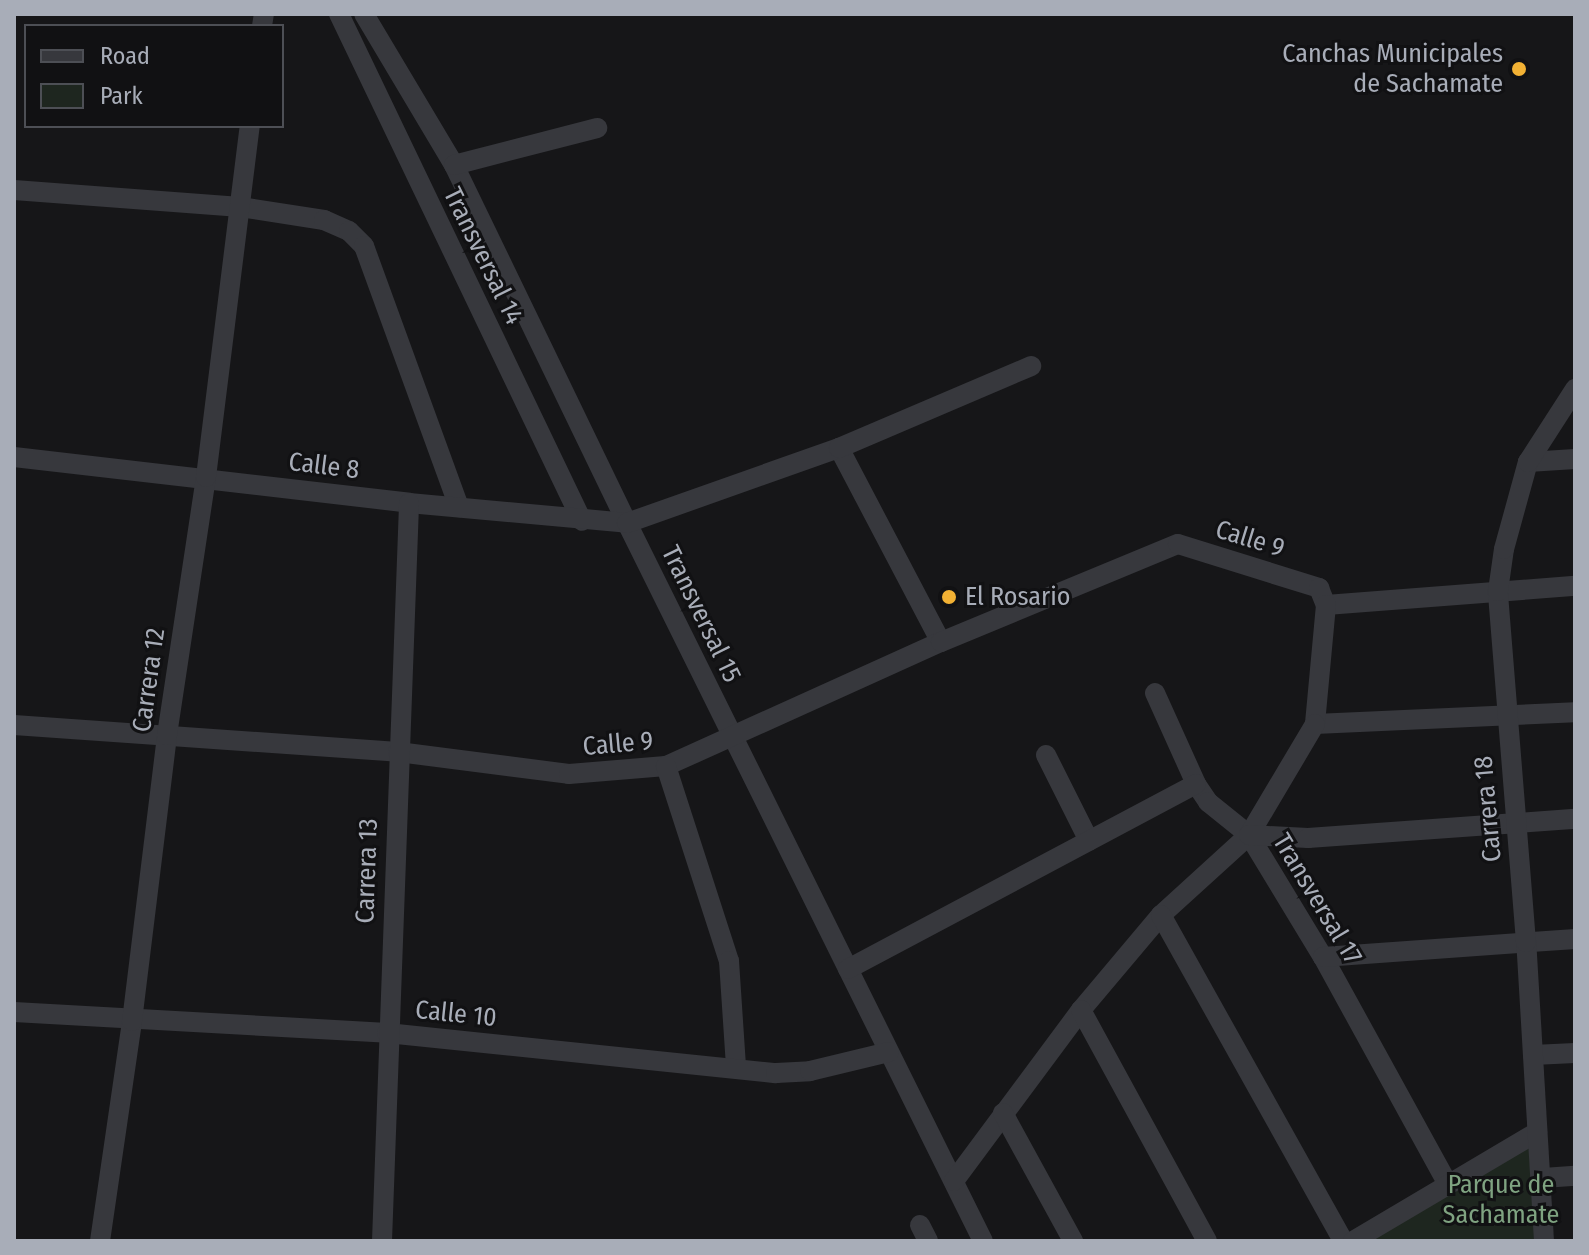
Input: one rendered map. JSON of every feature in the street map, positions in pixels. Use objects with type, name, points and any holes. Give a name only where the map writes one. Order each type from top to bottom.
[{"type":"street","name":"Transversal 14","points":[[339,14],[582,521]]},
{"type":"street","name":"Transversal 15","points":[[364,14],[454,165],[627,523],[983,1241]]},
{"type":"street","name":"Carrera 12","points":[[100,1241],[132,1021],[167,735],[206,477],[250,128]]},
{"type":"street","points":[[454,165],[597,128]]},
{"type":"street","points":[[14,190],[240,207],[324,220],[349,231],[364,246],[459,507]]},
{"type":"street","points":[[627,523],[839,448],[1031,366]]},
{"type":"street","name":"Carrera 18","points":[[1544,1241],[1543,1178],[1537,1132],[1526,942],[1505,718],[1498,591],[1507,534],[1528,462],[1545,431],[1575,389]]},
{"type":"street","points":[[839,448],[941,642]]},
{"type":"street","name":"Calle 8","points":[[14,457],[409,503],[627,523]]},
{"type":"street","points":[[1528,462],[1575,459]]},
{"type":"street","name":"Carrera 13","points":[[382,1241],[387,1033],[409,503]]},
{"type":"street","name":"Calle 9","points":[[14,725],[398,752],[569,774],[666,766],[731,734],[941,642],[1178,544],[1323,596],[1575,586]]},
{"type":"street","name":"Transversal 17","points":[[1323,596],[1315,724],[1241,829],[1323,957],[1447,1183]]},
{"type":"street","points":[[1155,693],[1196,784],[1208,802],[1241,829],[1308,838],[1575,819]]},
{"type":"street","points":[[1315,724],[1505,718],[1575,712]]},
{"type":"street","points":[[1046,755],[1089,841]]},
{"type":"street","points":[[666,766],[729,961],[736,1067]]},
{"type":"street","points":[[848,969],[1196,784]]},
{"type":"street","points":[[954,1181],[1081,1010],[1161,915],[1241,829]]},
{"type":"street","points":[[1161,915],[1343,1241]]},
{"type":"street","points":[[1323,957],[1575,939]]},
{"type":"street","points":[[1081,1010],[1207,1241]]},
{"type":"street","name":"Calle 10","points":[[14,1012],[387,1033],[776,1073],[810,1071],[889,1052]]},
{"type":"street","points":[[1533,1055],[1575,1053]]},
{"type":"street","points":[[1003,1113],[1073,1241]]},
{"type":"street","points":[[1353,1241],[1537,1132]]},
{"type":"street","points":[[1543,1178],[1575,1176]]},
{"type":"green space","name":"Parque de Sachamate","points":[[1537,1132],[1544,1241],[1353,1241]]},
{"type":"place","name":"Canchas Municipales de Sachamate","points":[[1519,69]]},
{"type":"place","name":"El Rosario","points":[[949,597]]}]
